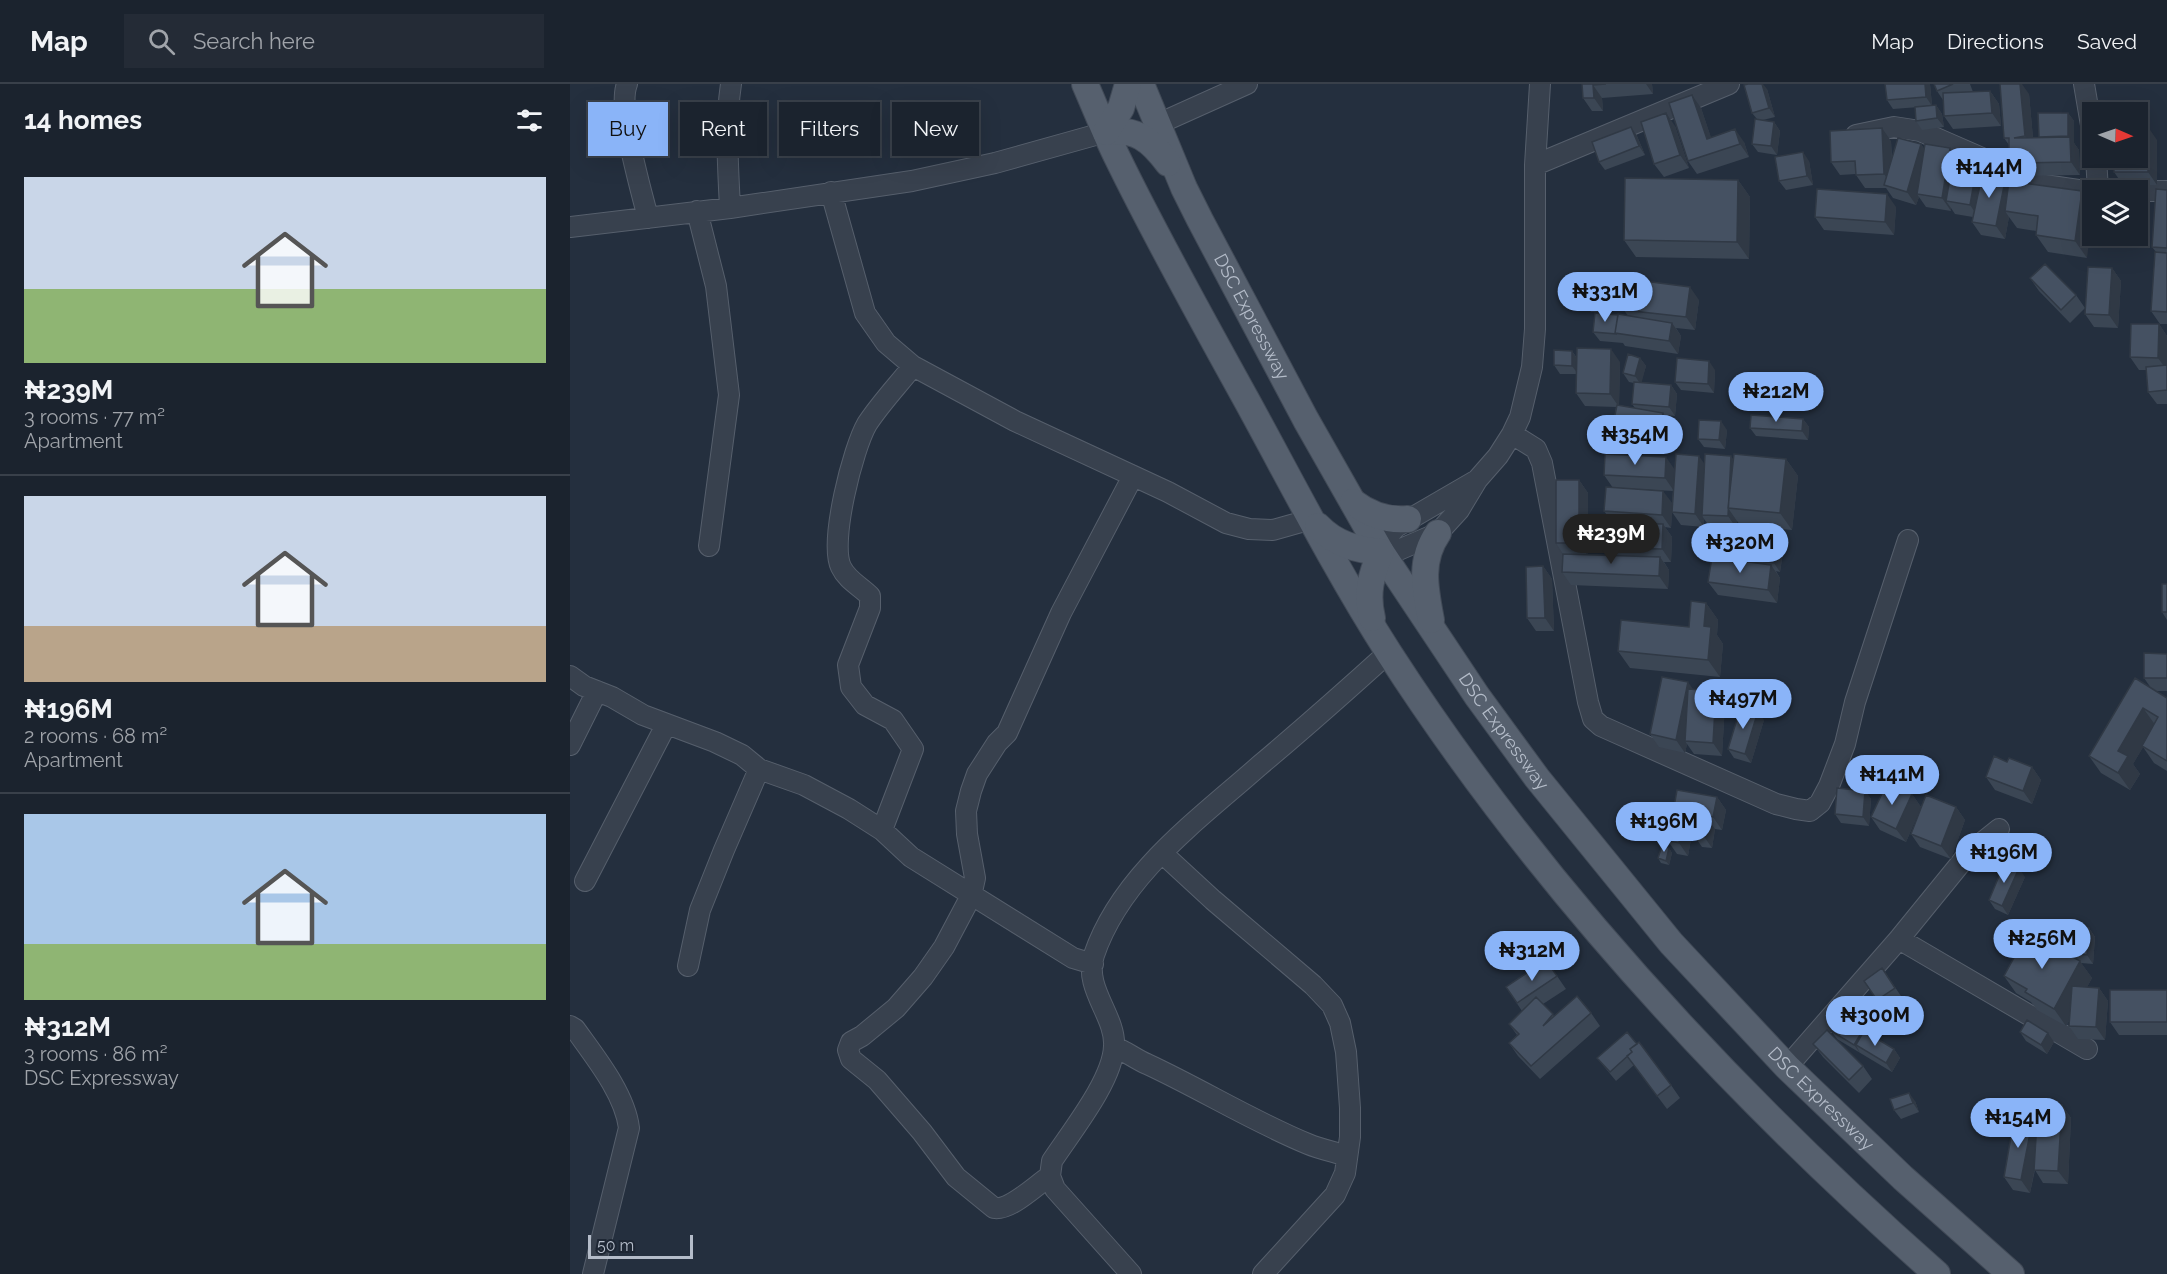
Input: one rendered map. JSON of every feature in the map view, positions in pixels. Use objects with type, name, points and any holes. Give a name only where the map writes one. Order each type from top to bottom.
[{"type":"main road","points":[[1085,84],[1106,132],[1175,271],[1375,631],[1422,703],[1519,835],[1611,947],[1671,1014],[1852,1198],[1937,1274]]},
{"type":"main road","points":[[1106,132],[1121,108],[1128,84]]},
{"type":"main road","name":"DSC Expressway","points":[[1141,84],[1184,189],[1244,305],[1351,501],[1381,552],[1476,696],[1577,830],[1671,943],[1787,1067],[1903,1178],[2011,1274]]},
{"type":"main road","points":[[1106,132],[1120,130],[1130,132],[1150,142],[1184,189]]},
{"type":"main road","points":[[1351,501],[1379,517],[1394,520],[1408,519]]},
{"type":"main road","points":[[1312,519],[1323,531],[1351,547],[1381,552],[1369,584],[1368,597],[1375,631]]},
{"type":"main road","points":[[1433,629],[1426,595],[1424,568],[1431,543],[1438,533]]},
{"type":"street","points":[[627,84],[624,90],[623,110],[648,218]]},
{"type":"street","points":[[730,208],[727,107],[731,84]]},
{"type":"street","points":[[1158,124],[1247,84]]},
{"type":"street","points":[[1477,480],[1396,527],[1387,537],[1381,552],[1394,552],[1438,533],[1459,510],[1477,480],[1498,456],[1521,417],[1532,367],[1535,329],[1535,165],[1540,84]]},
{"type":"street","points":[[1535,165],[1729,84]]},
{"type":"street","points":[[2084,84],[2087,102]]},
{"type":"street","points":[[1839,138],[1894,127],[1920,131],[2044,185],[2082,191]]},
{"type":"street","points":[[570,227],[730,208],[912,181],[995,164],[1106,132]]},
{"type":"street","points":[[2148,191],[2167,191]]},
{"type":"street","points":[[831,192],[865,313],[886,343],[913,366],[1015,421],[1168,492],[1226,523],[1248,529],[1273,530],[1312,519]]},
{"type":"street","points":[[697,211],[716,286],[729,395],[709,546]]},
{"type":"street","points":[[882,830],[913,749],[893,720],[865,705],[851,687],[848,665],[870,608],[870,596],[846,577],[839,565],[837,546],[856,447],[868,423],[913,366]]},
{"type":"street","points":[[1512,434],[1536,449],[1542,463],[1593,718],[1601,726],[1768,800],[1796,809],[1810,811],[1820,803],[1829,786],[1845,744],[1856,702],[1908,540]]},
{"type":"street","points":[[1050,1176],[1010,1206],[1001,1210],[994,1208],[956,1177],[922,1132],[877,1080],[851,1059],[848,1050],[851,1042],[862,1036],[896,1008],[923,977],[944,947],[971,896],[975,878],[967,834],[966,811],[977,774],[996,743],[1007,733],[1061,613],[1133,476]]},
{"type":"street","points":[[1131,1274],[1054,1189],[1050,1176],[1053,1161],[1103,1085],[1114,1047],[1113,1033],[1092,978],[1093,957],[1104,932],[1125,897],[1161,853],[1389,652]]},
{"type":"street","points":[[570,676],[643,715],[716,742],[742,755],[759,769],[804,785],[849,809],[882,830],[911,857],[971,896],[1073,957],[1093,964]]},
{"type":"street","points":[[570,745],[597,691]]},
{"type":"street","points":[[585,881],[666,725]]},
{"type":"street","points":[[688,966],[700,910],[759,769]]},
{"type":"street","points":[[1787,1067],[1899,939],[1970,853],[1999,829]]},
{"type":"street","points":[[1161,853],[1313,985],[1332,1005],[1341,1023],[1346,1052],[1350,1117],[1345,1173],[1335,1195],[1263,1274]]},
{"type":"street","points":[[1899,939],[2087,1049]]},
{"type":"street","points":[[570,1026],[602,1068],[627,1112],[629,1128],[593,1274]]},
{"type":"street","points":[[1114,1047],[1129,1052],[1145,1063],[1166,1071],[1309,1145],[1347,1156]]},
{"type":"building","points":[[1582,84],[1606,84],[1593,85],[1594,98],[1583,98]]},
{"type":"building","points":[[1762,84],[1769,108],[1752,113],[1744,85]]},
{"type":"building","points":[[1885,84],[1925,84],[1926,97],[1887,100]]},
{"type":"building","points":[[1934,84],[1953,84],[1937,91]]},
{"type":"building","points":[[2000,84],[2020,84],[2025,136],[2014,138],[2070,137],[2071,162],[2009,163],[2009,138],[2004,138]]},
{"type":"building","points":[[1990,91],[1992,113],[1944,116],[1943,93]]},
{"type":"building","points":[[1692,95],[1707,139],[1735,129],[1740,144],[1688,161],[1669,103]]},
{"type":"building","points":[[1936,105],[1937,118],[1916,121],[1915,107]]},
{"type":"building","points":[[1666,113],[1680,155],[1654,164],[1641,122]]},
{"type":"building","points":[[2038,113],[2068,113],[2068,136],[2039,137]]},
{"type":"building","points":[[1755,119],[1774,122],[1771,146],[1752,144]]},
{"type":"building","points":[[1631,127],[1639,146],[1599,162],[1592,142]]},
{"type":"building","points":[[1882,128],[1884,174],[1856,175],[1855,161],[1831,162],[1830,131]]},
{"type":"building","points":[[1898,138],[1921,144],[1907,192],[1884,185]]},
{"type":"building","points":[[1925,144],[1950,148],[1942,198],[1917,194]]},
{"type":"building","points":[[1803,152],[1807,176],[1779,181],[1775,157]]},
{"type":"building","points":[[1954,155],[1978,160],[1970,205],[1946,201]]},
{"type":"building","points":[[2114,168],[2148,168],[2148,172],[2114,172]]},
{"type":"building","points":[[1983,171],[2006,176],[1996,226],[1972,222]]},
{"type":"building","points":[[1625,178],[1738,180],[1737,242],[1624,240]]},
{"type":"building","points":[[2009,181],[2082,191],[2075,241],[2036,235],[2038,216],[2005,211]]},
{"type":"building","points":[[1817,189],[1887,194],[1885,222],[1815,217]]},
{"type":"building","points":[[2156,189],[2167,190],[2167,248],[2152,247]]},
{"type":"building","points":[[2155,252],[2167,253],[2167,312],[2151,311]]},
{"type":"building","points":[[2045,264],[2076,295],[2061,310],[2030,278]]},
{"type":"building","points":[[2088,267],[2112,268],[2109,315],[2085,314]]},
{"type":"building","points":[[1628,279],[1690,287],[1686,317],[1624,310]]},
{"type":"building","points":[[1584,282],[1606,282],[1605,304],[1584,303]]},
{"type":"building","points":[[1595,313],[1618,315],[1615,333],[1617,334],[1593,332]]},
{"type":"building","points":[[1618,314],[1672,323],[1669,341],[1615,333]]},
{"type":"building","points":[[2131,324],[2159,324],[2158,358],[2130,357]]},
{"type":"building","points":[[1577,348],[1611,349],[1610,394],[1576,393]]},
{"type":"building","points":[[1554,350],[1572,351],[1572,366],[1554,365]]},
{"type":"building","points":[[1628,354],[1640,358],[1635,376],[1623,373]]},
{"type":"building","points":[[1677,358],[1709,361],[1708,384],[1675,382]]},
{"type":"building","points":[[2167,365],[2167,390],[2148,392],[2146,367]]},
{"type":"building","points":[[1634,382],[1671,385],[1669,407],[1632,404]]},
{"type":"building","points":[[1617,405],[1663,413],[1658,438],[1612,430]]},
{"type":"building","points":[[1751,415],[1803,419],[1802,431],[1750,428]]},
{"type":"building","points":[[1699,420],[1721,421],[1719,440],[1698,439]]},
{"type":"building","points":[[1605,454],[1666,457],[1665,478],[1604,475]]},
{"type":"building","points":[[1676,454],[1699,456],[1695,514],[1672,512]]},
{"type":"building","points":[[1705,454],[1731,456],[1728,516],[1702,515]]},
{"type":"building","points":[[1734,454],[1786,459],[1780,513],[1728,508]]},
{"type":"building","points":[[1556,480],[1579,480],[1579,543],[1556,543]]},
{"type":"building","points":[[1606,487],[1663,491],[1662,515],[1604,511]]},
{"type":"building","points":[[1605,523],[1663,524],[1662,549],[1604,548]]},
{"type":"building","points":[[1750,539],[1777,544],[1774,563],[1747,559]]},
{"type":"building","points":[[1563,554],[1660,557],[1659,576],[1562,572]]},
{"type":"building","points":[[1712,557],[1771,565],[1768,590],[1708,582]]},
{"type":"building","points":[[1543,566],[1545,618],[1527,618],[1526,567]]},
{"type":"building","points":[[2162,584],[2167,584],[2167,612],[2162,612]]},
{"type":"building","points":[[1691,601],[1706,603],[1704,626],[1711,627],[1708,660],[1618,651],[1621,620],[1689,627]]},
{"type":"building","points":[[2144,653],[2167,654],[2167,678],[2144,678]]},
{"type":"building","points":[[1662,677],[1688,682],[1676,740],[1650,734]]},
{"type":"building","points":[[2135,678],[2167,698],[2167,761],[2142,746],[2158,717],[2143,708],[2118,751],[2128,756],[2118,773],[2089,756]]},
{"type":"building","points":[[1688,689],[1716,691],[1713,743],[1685,741]]},
{"type":"building","points":[[1741,706],[1758,711],[1745,754],[1728,749]]},
{"type":"building","points":[[1994,756],[2007,762],[2009,758],[2032,767],[2023,791],[1986,777]]},
{"type":"building","points":[[1887,783],[1912,794],[1896,829],[1871,817]]},
{"type":"building","points":[[1837,788],[1865,791],[1863,817],[1835,814]]},
{"type":"building","points":[[1677,790],[1717,797],[1713,817],[1706,816],[1703,835],[1693,834],[1696,817],[1684,815],[1679,843],[1668,841]]},
{"type":"building","points":[[1926,795],[1956,807],[1941,846],[1911,834]]},
{"type":"building","points":[[1662,846],[1669,848],[1666,861],[1658,858]]},
{"type":"building","points":[[2005,862],[2019,868],[2002,906],[1989,900]]},
{"type":"building","points":[[2064,926],[2089,928],[2087,955],[2062,951]]},
{"type":"building","points":[[2028,932],[2080,961],[2054,1009],[2025,992],[2027,989],[2004,976]]},
{"type":"building","points":[[1546,960],[1557,976],[1517,1003],[1506,987]]},
{"type":"building","points":[[1882,968],[1895,988],[1877,1000],[1864,981]]},
{"type":"building","points":[[2072,986],[2099,988],[2096,1027],[2069,1026]]},
{"type":"building","points":[[2110,990],[2167,990],[2167,1022],[2110,1022]]},
{"type":"building","points":[[1577,996],[1591,1013],[1531,1066],[1509,1043],[1519,1034],[1509,1024],[1536,997],[1553,1014],[1543,1026]]},
{"type":"building","points":[[1840,1016],[1863,1030],[1854,1045],[1831,1031]]},
{"type":"building","points":[[2027,1020],[2048,1033],[2041,1045],[2020,1032]]},
{"type":"building","points":[[1827,1030],[1863,1066],[1849,1080],[1813,1044]]},
{"type":"building","points":[[1864,1031],[1894,1049],[1886,1063],[1856,1045]]},
{"type":"building","points":[[1627,1032],[1637,1044],[1630,1049],[1632,1052],[1610,1072],[1597,1058]]},
{"type":"building","points":[[1639,1042],[1671,1085],[1657,1096],[1627,1056],[1632,1052],[1630,1049]]},
{"type":"building","points":[[1909,1093],[1913,1103],[1894,1110],[1890,1099]]},
{"type":"building","points":[[2038,1104],[2062,1105],[2058,1171],[2034,1170]]},
{"type":"building","points":[[2014,1119],[2032,1123],[2021,1180],[2004,1177]]}]
